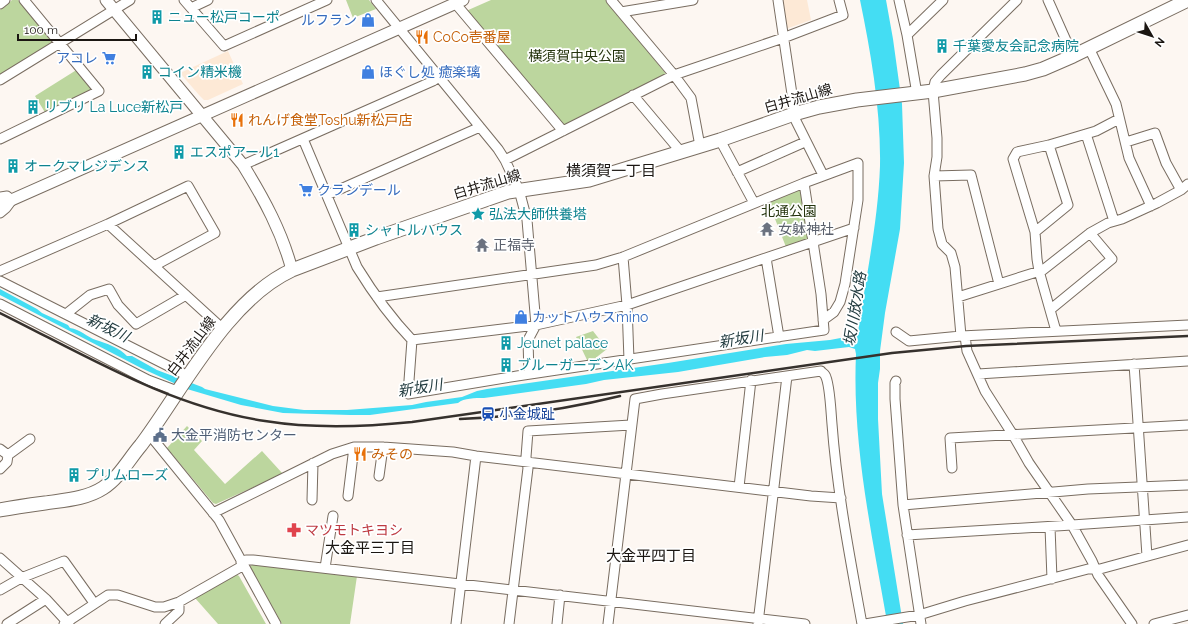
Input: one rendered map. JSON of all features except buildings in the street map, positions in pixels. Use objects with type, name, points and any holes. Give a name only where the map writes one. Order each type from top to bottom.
[{"type":"main road","name":"白井流山線","points":[[0,510],[74,499],[90,495],[104,488],[116,476],[149,434],[178,390],[223,329],[236,314],[280,275],[478,202],[519,190],[589,180],[720,140],[794,114],[819,107],[857,100],[933,91],[1025,74],[1043,69],[1188,0]]},
{"type":"street","points":[[0,4],[5,0]]},
{"type":"street","points":[[0,140],[99,91],[24,0]]},
{"type":"street","points":[[106,0],[243,165],[262,196],[279,231],[292,270]]},
{"type":"street","points":[[0,80],[59,42],[130,0]]},
{"type":"street","points":[[184,0],[224,46],[327,0]]},
{"type":"street","points":[[191,8],[208,0]]},
{"type":"street","points":[[376,0],[498,149],[505,160],[519,190],[527,220],[536,324],[528,340],[529,374]]},
{"type":"street","points":[[611,0],[674,75],[691,98],[700,146]]},
{"type":"street","points":[[621,12],[693,0]]},
{"type":"street","points":[[778,0],[794,114],[805,142],[823,175]]},
{"type":"street","points":[[505,160],[674,75],[783,38],[843,15],[839,0]]},
{"type":"street","points":[[899,0],[907,35],[915,94]]},
{"type":"street","points":[[907,35],[943,0]]},
{"type":"street","points":[[1016,0],[935,82],[933,91],[937,157],[934,176],[938,229],[942,244],[951,253],[955,267],[963,336],[967,351],[985,391],[1013,435],[1029,464],[1072,525],[1098,575],[1132,624]]},
{"type":"street","points":[[1048,0],[1073,56]]},
{"type":"street","points":[[0,205],[459,2],[563,131]]},
{"type":"street","points":[[1089,48],[1116,104],[1130,158],[1151,206]]},
{"type":"street","points":[[243,165],[439,77]]},
{"type":"street","points":[[633,95],[681,152]]},
{"type":"street","points":[[1056,332],[1051,308],[1039,271],[1035,232],[1012,159],[1017,152],[1049,146],[1096,131],[1119,119]]},
{"type":"street","points":[[327,195],[480,127]]},
{"type":"street","points":[[958,297],[1043,270],[1090,233],[1108,223],[1151,206],[1185,189],[1166,163],[1155,132],[1126,142]]},
{"type":"street","points":[[1086,134],[1114,221]]},
{"type":"street","points":[[303,139],[357,267],[394,321],[412,340],[408,394],[529,374],[824,330],[821,294],[804,183]]},
{"type":"street","points":[[720,140],[754,203]]},
{"type":"street","points":[[737,172],[805,142]]},
{"type":"street","points":[[1035,232],[1068,205],[1049,146]]},
{"type":"street","points":[[377,297],[596,265],[623,257],[823,175],[858,163],[858,200],[848,264],[840,302],[834,312],[823,320]]},
{"type":"street","points":[[934,176],[971,175],[999,284]]},
{"type":"street","points":[[0,271],[108,224],[188,186],[215,233],[154,266]]},
{"type":"street","points":[[0,197],[7,196],[12,200]]},
{"type":"street","points":[[0,213],[12,200]]},
{"type":"street","points":[[108,224],[223,329]]},
{"type":"street","points":[[412,340],[536,324],[627,305],[854,228]]},
{"type":"street","points":[[1051,308],[1112,259],[1090,233]]},
{"type":"street","points":[[623,257],[627,305],[629,360]]},
{"type":"street","points":[[766,258],[779,336]]},
{"type":"street","points":[[0,282],[66,314],[188,377]]},
{"type":"street","points":[[66,314],[90,295],[109,289],[118,305],[136,324],[186,295]]},
{"type":"street","points":[[0,304],[148,380],[178,390]]},
{"type":"street","points":[[896,332],[910,341],[963,336],[1188,325]]},
{"type":"street","points":[[978,374],[1188,361]]},
{"type":"street","points":[[1134,364],[1147,556]]},
{"type":"street","points":[[608,624],[635,399],[752,380],[821,371],[825,375],[830,397],[833,440],[841,498],[852,570],[863,624],[920,619],[965,601],[1188,545]]},
{"type":"street","points":[[759,621],[787,376]]},
{"type":"street","points":[[739,487],[752,380]]},
{"type":"street","points":[[896,382],[895,399],[903,504],[920,619]]},
{"type":"street","points":[[509,624],[528,468],[528,431],[631,424]]},
{"type":"street","points":[[952,468],[950,438],[1188,424]]},
{"type":"street","points":[[149,434],[219,520],[276,624]]},
{"type":"street","points":[[0,469],[7,462],[8,455],[30,439]]},
{"type":"street","points":[[213,512],[332,454],[354,447],[383,446],[453,452],[626,474],[841,498]]},
{"type":"street","points":[[379,476],[383,446]]},
{"type":"street","points":[[348,496],[354,447]]},
{"type":"street","points":[[0,449],[8,455]]},
{"type":"street","points":[[456,624],[476,456]]},
{"type":"street","points":[[312,500],[313,463]]},
{"type":"street","points":[[903,504],[1088,489],[1188,485]]},
{"type":"street","points":[[325,568],[333,516]]},
{"type":"street","points":[[907,535],[1188,517]]},
{"type":"street","points":[[1050,527],[1052,579]]},
{"type":"street","points":[[0,558],[46,599],[66,623],[108,594],[118,595],[155,607],[164,607],[179,602],[242,564],[246,560],[253,560],[513,589],[759,621],[805,624]]},
{"type":"street","points":[[0,590],[21,578],[64,561],[94,603]]},
{"type":"street","points":[[557,624],[560,595]]},
{"type":"street","points":[[7,624],[46,599]]},
{"type":"street","points":[[165,624],[179,610],[179,602]]},
{"type":"street","points":[[1154,624],[1188,615]]},
{"type":"shaded area","points":[[782,0],[807,0],[811,20],[786,29]]},
{"type":"shaded area","points":[[228,51],[243,84],[208,100],[204,100],[180,73]]},
{"type":"green space","points":[[12,0],[18,0],[52,40],[50,44],[0,77],[0,10]]},
{"type":"green space","points":[[346,0],[369,0],[376,9],[353,18]]},
{"type":"green space","name":"横須賀中央公園","points":[[491,0],[606,0],[666,74],[563,128],[466,11]]},
{"type":"green space","points":[[78,69],[92,87],[89,93],[46,114],[35,96]]},
{"type":"green space","name":"北通公園","points":[[799,190],[802,192],[809,238],[786,247],[768,201]]},
{"type":"green space","points":[[593,331],[607,349],[593,360],[587,360],[576,337]]},
{"type":"green space","points":[[187,426],[202,441],[194,450],[225,484],[262,451],[283,474],[216,504],[213,503],[167,448]]},
{"type":"green space","points":[[253,563],[357,576],[350,624],[282,624],[250,567]]},
{"type":"green space","points":[[236,574],[239,576],[266,624],[218,624],[195,598]]},
{"type":"water","points":[[860,0],[886,0],[902,104],[904,163],[900,229],[885,313],[880,351],[878,419],[882,494],[903,624],[887,624],[869,519],[860,453],[857,420],[855,349],[849,347],[815,351],[807,350],[787,355],[765,357],[678,372],[604,380],[586,384],[463,400],[458,403],[370,415],[283,413],[241,405],[187,389],[141,368],[0,295],[0,289],[42,313],[68,325],[70,328],[117,348],[127,356],[132,356],[157,370],[205,389],[273,406],[304,410],[347,410],[412,405],[462,397],[487,389],[668,363],[786,344],[830,340],[851,336],[858,332],[877,208],[880,166],[877,103],[868,41]]},
{"type":"railway","points":[[0,313],[129,378],[195,404],[230,414],[265,421],[283,424],[320,426],[357,426],[412,422],[892,353],[966,346],[1188,336]]},
{"type":"railway","points":[[460,419],[541,412],[620,396]]},
{"type":"place","name":"ニュー松戸コーポ","points":[[157,17]]},
{"type":"place","name":"ルフラン","points":[[368,20]]},
{"type":"place","name":"CoCo壱番屋","points":[[422,37]]},
{"type":"place","name":"千葉愛友会記念病院","points":[[942,46]]},
{"type":"place","name":"アコレ","points":[[109,58]]},
{"type":"place","name":"コイン精米機","points":[[147,72]]},
{"type":"place","name":"ほぐし処 癒楽璃","points":[[368,72]]},
{"type":"place","name":"リブリ La Luce新松戸","points":[[33,107]]},
{"type":"place","name":"れんげ食堂Toshu新松戸店","points":[[237,120]]},
{"type":"place","name":"エスポアール1","points":[[179,152]]},
{"type":"place","name":"オークマレジデンス","points":[[13,166]]},
{"type":"place","name":"クランデール","points":[[306,190]]},
{"type":"place","name":"弘法大師供養塔","points":[[478,214]]},
{"type":"place","name":"女躰神社","points":[[767,229]]},
{"type":"place","name":"シャトルハウス","points":[[354,230]]},
{"type":"place","name":"正福寺","points":[[482,245]]},
{"type":"place","name":"カットハウスmino","points":[[521,317]]},
{"type":"place","name":"Jeunet palace","points":[[506,343]]},
{"type":"place","name":"ブルーガーデンAK","points":[[506,365]]},
{"type":"place","name":"小金城趾","points":[[488,414]]},
{"type":"place","name":"大金平消防センター","points":[[160,435]]},
{"type":"place","name":"みその","points":[[360,454]]},
{"type":"place","name":"プリムローズ","points":[[74,475]]},
{"type":"place","name":"マツモトキヨシ","points":[[294,530]]},
{"type":"district","name":"横須賀一丁目","points":[[611,171]]},
{"type":"district","name":"大金平三丁目","points":[[370,548]]},
{"type":"district","name":"大金平四丁目","points":[[651,556]]},
{"type":"water label","name":"坂川放水路","points":[[855,309]]},
{"type":"water label","name":"新坂川","points":[[108,328]]},
{"type":"water label","name":"新坂川","points":[[741,339]]},
{"type":"water label","name":"新坂川","points":[[420,388]]}]
